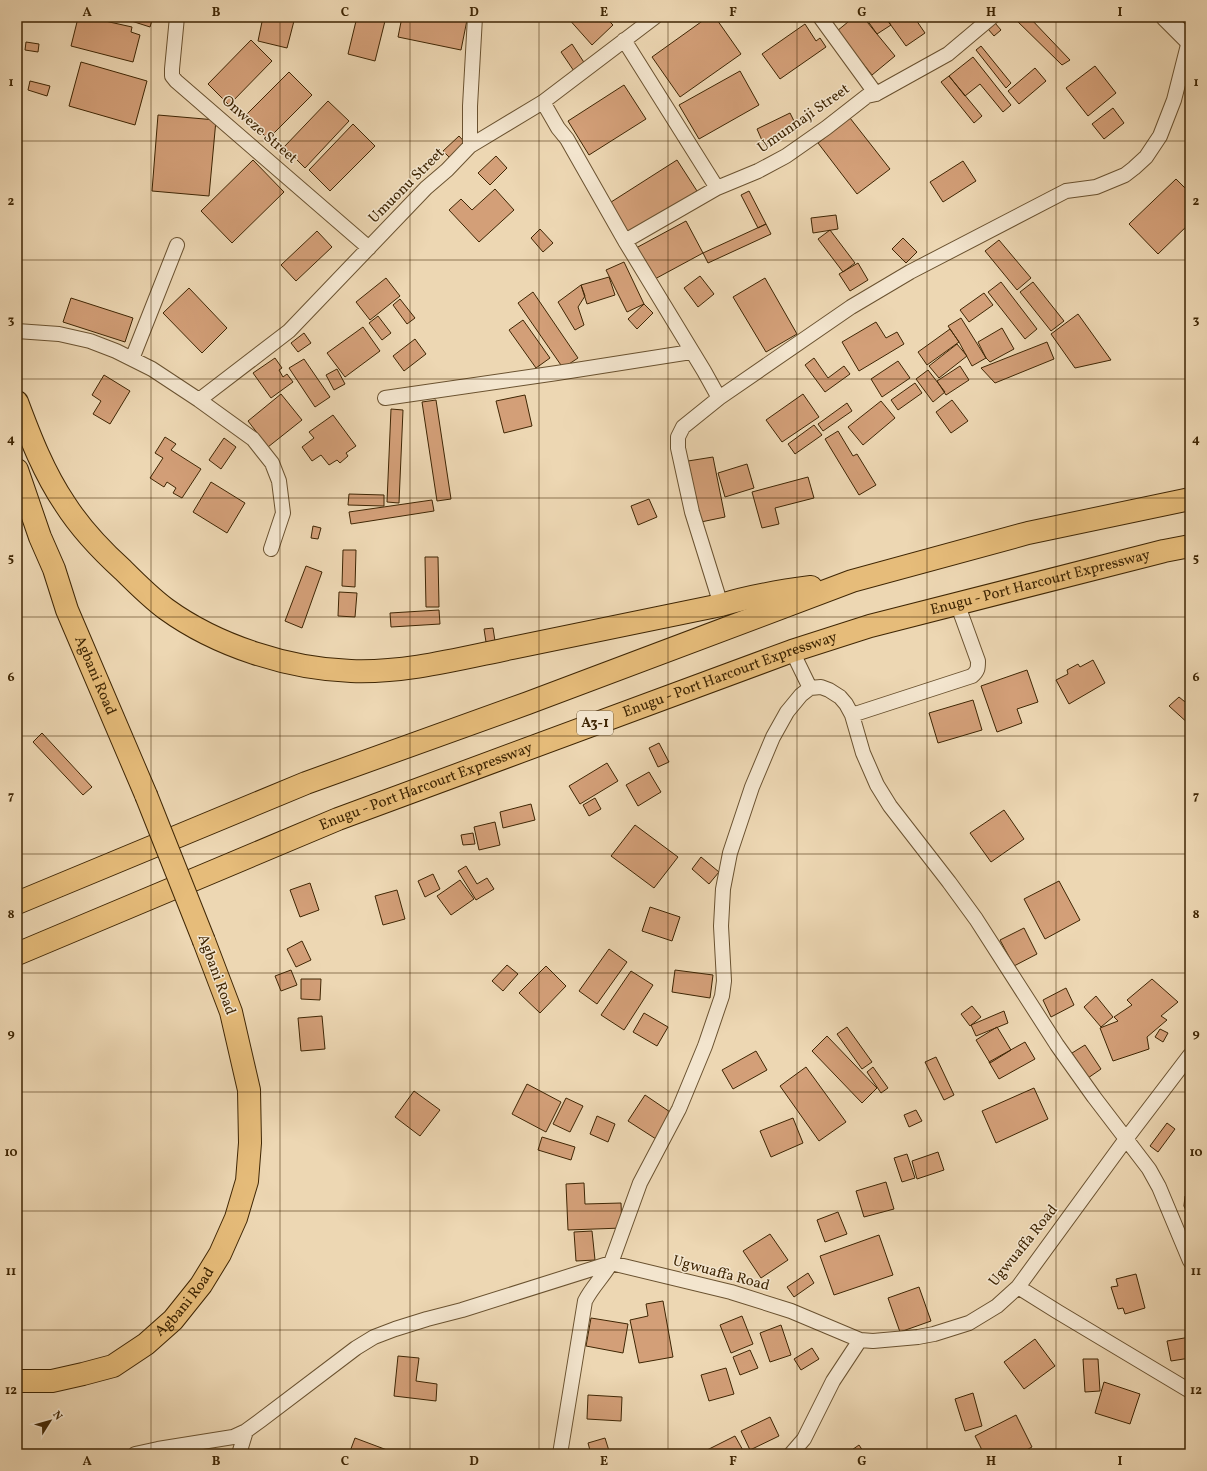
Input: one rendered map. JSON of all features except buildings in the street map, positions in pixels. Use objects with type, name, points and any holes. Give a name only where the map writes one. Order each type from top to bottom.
[{"type":"main road","points":[[17,402],[35,447],[64,504],[99,548],[167,610],[207,634],[251,652],[308,667],[352,671],[411,668],[721,605],[739,599],[775,592],[852,581]]},
{"type":"main road","name":"Agbani Road","points":[[17,470],[40,537],[54,569],[67,610],[146,795],[231,1012],[249,1090],[250,1142],[247,1181],[236,1218],[220,1254],[201,1285],[174,1320],[146,1344],[113,1366],[52,1381],[17,1381]]},
{"type":"main road","points":[[17,903],[306,784],[528,703],[852,581],[1028,533],[1190,499]]},
{"type":"main road","name":"Enugu - Port Harcourt Expressway","points":[[17,954],[338,819],[792,651],[870,626],[957,603],[1164,550],[1190,546]]},
{"type":"street","name":"Onweze Street","points":[[177,17],[172,70],[172,76],[176,81],[369,248]]},
{"type":"street","points":[[470,146],[470,106],[475,17]]},
{"type":"street","name":"Umuonu Street","points":[[199,400],[289,331],[426,188],[447,170],[470,146],[543,102],[655,17]]},
{"type":"street","points":[[820,17],[876,94]]},
{"type":"street","name":"Umunnaji Street","points":[[625,241],[717,188],[758,171],[786,156],[826,128],[867,96],[876,94],[948,54],[992,17]]},
{"type":"street","points":[[721,605],[692,512],[678,448],[678,437],[683,428],[719,398],[851,307],[910,272],[1066,191],[1096,187],[1125,175],[1134,168],[1146,157],[1160,136],[1174,100],[1190,42],[1165,17]]},
{"type":"street","points":[[624,40],[717,188]]},
{"type":"street","points":[[543,102],[558,128],[567,139],[625,241],[719,398]]},
{"type":"street","points":[[132,359],[177,245]]},
{"type":"street","points":[[17,331],[59,334],[90,341],[116,351],[152,369],[199,400],[253,439],[272,462],[279,481],[283,513],[271,549]]},
{"type":"street","points":[[385,398],[692,352]]},
{"type":"street","points":[[852,715],[972,676],[976,672],[978,668],[978,661],[957,603]]},
{"type":"street","points":[[792,651],[810,688]]},
{"type":"street","points":[[560,1454],[585,1301],[611,1263],[640,1183],[679,1110],[705,1046],[722,996],[724,981],[721,926],[723,889],[730,853],[752,787],[773,737],[787,712],[801,695],[810,688],[829,690],[840,697],[846,704],[852,715],[863,753],[877,785],[890,806],[976,919],[1057,1045],[1094,1098],[1149,1169],[1190,1260]]},
{"type":"street","name":"Ugwuaffa Road","points":[[611,1263],[738,1294],[791,1311],[860,1340],[873,1341],[918,1337],[934,1334],[969,1323],[997,1306],[1018,1287],[1126,1139],[1190,1055]]},
{"type":"street","points":[[135,1454],[234,1437],[246,1431],[356,1348],[374,1337],[427,1319],[462,1310],[611,1263]]},
{"type":"street","points":[[1018,1287],[1190,1391]]},
{"type":"street","points":[[791,1454],[804,1439],[833,1381],[860,1340]]},
{"type":"street","points":[[239,1454],[246,1431]]}]
